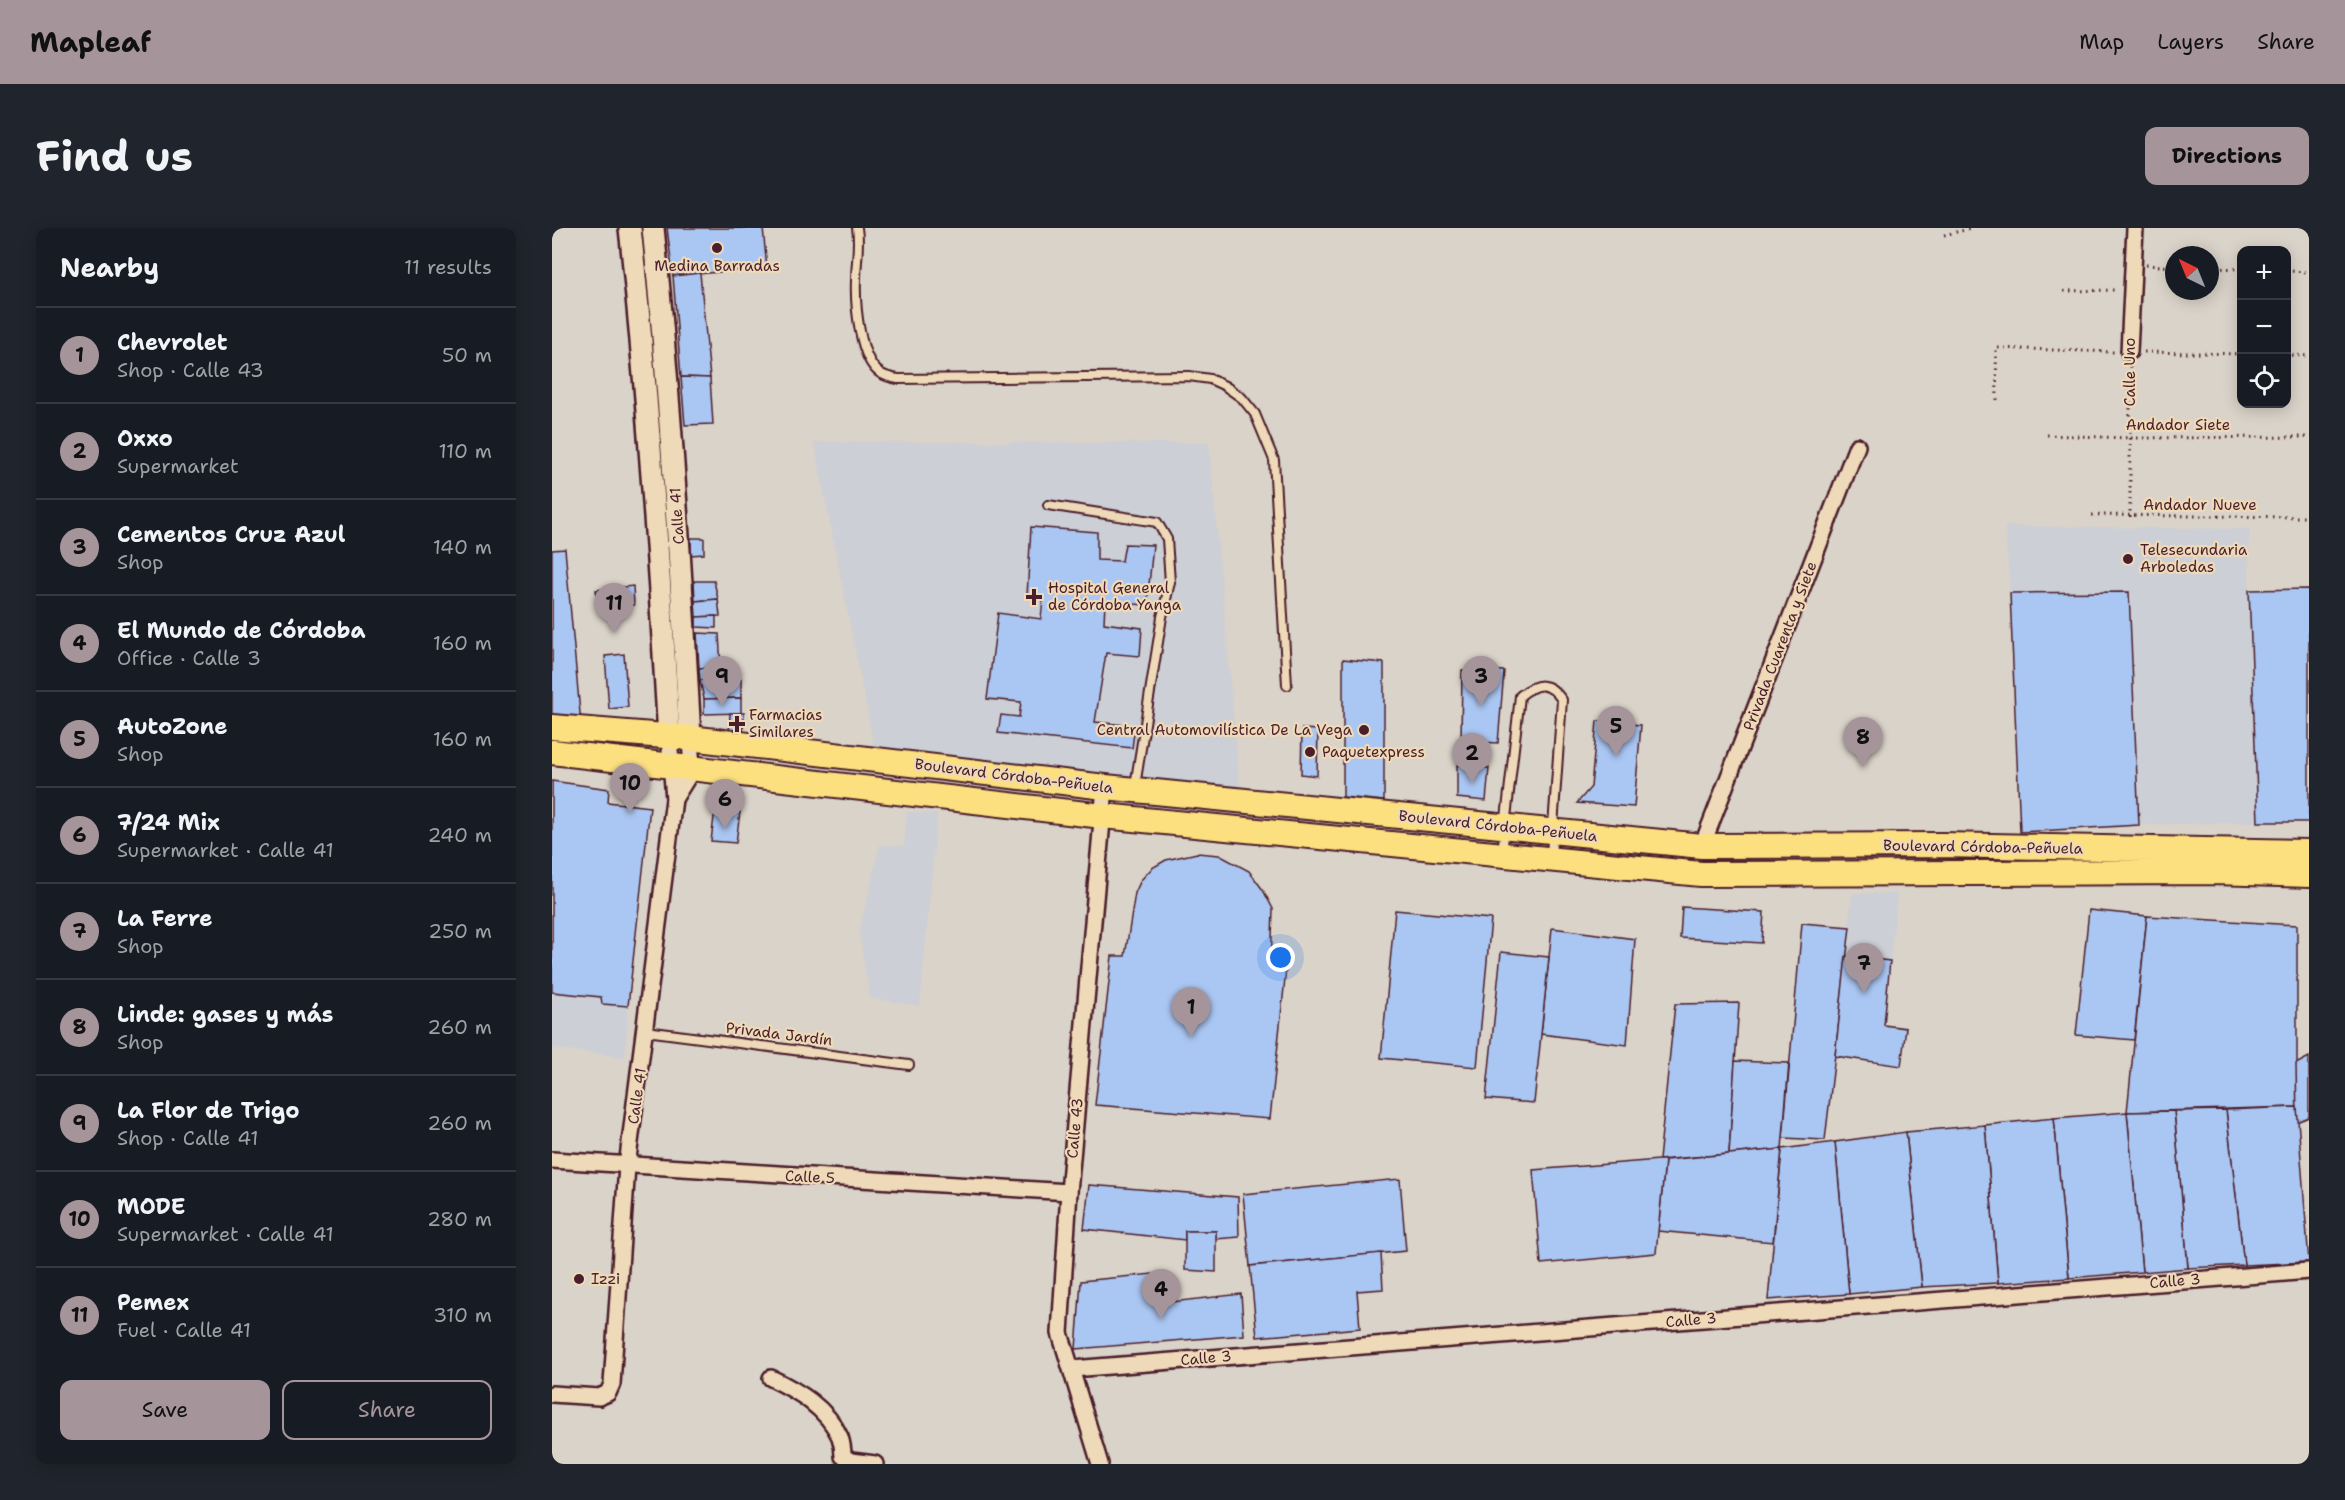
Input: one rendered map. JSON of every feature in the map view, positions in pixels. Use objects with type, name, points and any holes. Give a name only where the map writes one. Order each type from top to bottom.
[{"type":"main road","name":"Boulevard Córdoba-Peñuela","points":[[552,727],[679,738],[1105,787],[1702,846],[1942,845],[2309,852]]},
{"type":"main road","name":"Boulevard Córdoba-Peñuela","points":[[552,752],[681,769],[1103,816],[1701,874],[2214,872],[2309,875]]},
{"type":"main road","points":[[1701,874],[1702,846]]},
{"type":"street","name":"Calle 41","points":[[552,1394],[600,1397],[608,1393],[612,1384],[627,1166],[674,799],[681,769],[659,562],[630,228]]},
{"type":"street","name":"Calle 41","points":[[652,228],[665,346],[681,562],[679,738],[681,769],[674,799]]},
{"type":"street","name":"Calle Uno","points":[[2129,352],[2135,228]]},
{"type":"street","points":[[642,347],[665,346]]},
{"type":"street","name":"Privada Cuarenta y Siete","points":[[1702,846],[1857,446]]},
{"type":"street","points":[[659,562],[681,562]]},
{"type":"street","name":"Calle 43","points":[[1100,1464],[1059,1332],[1069,1192],[1105,787]]},
{"type":"street","name":"Calle 5","points":[[552,1160],[1069,1192]]},
{"type":"street","name":"Calle 3","points":[[1072,1369],[2309,1271]]},
{"type":"street","points":[[771,1378],[801,1393],[826,1416],[841,1438],[843,1456],[850,1462],[868,1461],[875,1464]]},
{"type":"lane","points":[[857,228],[855,282],[860,333],[874,367],[887,377],[910,379],[1189,376],[1210,379],[1226,386],[1242,398],[1255,414],[1274,460],[1287,685]]},
{"type":"lane","points":[[1048,505],[1156,522],[1167,539],[1170,582],[1162,617],[1135,790]]},
{"type":"lane","points":[[1502,855],[1520,696],[1530,688],[1542,685],[1554,689],[1562,700],[1551,860]]},
{"type":"lane","name":"Privada Jardín","points":[[645,1031],[909,1065]]},
{"type":"path","points":[[1944,235],[1973,228]]},
{"type":"path","points":[[2133,265],[2165,267]]},
{"type":"path","points":[[2219,268],[2237,269]]},
{"type":"path","points":[[2291,271],[2309,272]]},
{"type":"path","points":[[2064,291],[2132,290]]},
{"type":"path","points":[[1996,348],[1997,400]]},
{"type":"path","name":"Calle Uno","points":[[2129,352],[2130,517]]},
{"type":"path","points":[[2291,356],[2309,356]]},
{"type":"path","name":"Andador Siete","points":[[2047,435],[2130,438],[2305,437],[2309,439]]},
{"type":"path","name":"Andador Nueve","points":[[2092,515],[2309,517]]},
{"type":"shaded area","name":"Hospital General de Córdoba Yanga","points":[[814,442],[1209,443],[1240,789],[875,751]]},
{"type":"shaded area","points":[[2005,526],[2249,529],[2249,590],[2258,822],[2139,825],[2129,592],[2010,593]]},
{"type":"shaded area","points":[[552,781],[609,789],[608,802],[650,807],[628,1006],[625,1057],[552,1048]]},
{"type":"shaded area","points":[[907,812],[937,814],[920,1006],[870,998],[859,932],[880,845],[904,846]]},
{"type":"shaded area","points":[[1852,893],[1897,894],[1884,1025],[1906,1028],[1901,1066],[1835,1056]]},
{"type":"building","name":"Medina Barradas","points":[[667,228],[763,228],[767,268],[673,276]]},
{"type":"building","points":[[700,273],[710,378],[681,377],[673,276]]},
{"type":"building","points":[[681,377],[710,378],[713,424],[685,425]]},
{"type":"building","points":[[1031,527],[1097,532],[1097,560],[1122,561],[1125,544],[1153,545],[1147,605],[1105,602],[1104,623],[1142,628],[1140,656],[1106,653],[1095,722],[1135,726],[1132,748],[998,733],[1001,715],[1019,717],[1021,702],[987,699],[998,613],[1041,619],[1043,598],[1027,596]]},
{"type":"building","points":[[691,538],[704,538],[704,554],[691,555]]},
{"type":"building","points":[[565,549],[581,724],[552,721],[552,550]]},
{"type":"building","points":[[694,581],[714,581],[718,599],[695,601]]},
{"type":"building","points":[[633,586],[634,605],[598,609],[596,590]]},
{"type":"building","points":[[2309,589],[2309,822],[2258,822],[2249,590]]},
{"type":"building","points":[[2129,592],[2139,825],[2020,832],[2010,593]]},
{"type":"building","points":[[718,599],[720,616],[696,617],[695,601]]},
{"type":"building","points":[[716,616],[716,628],[696,627],[696,617]]},
{"type":"building","points":[[697,633],[719,634],[721,668],[699,668]]},
{"type":"building","points":[[624,654],[628,707],[609,709],[605,656]]},
{"type":"building","name":"Central Automovilística De La Vega","points":[[1343,659],[1384,663],[1384,801],[1343,797]]},
{"type":"building","points":[[699,668],[721,668],[721,679],[700,680]]},
{"type":"building","points":[[1462,670],[1504,671],[1498,743],[1461,741]]},
{"type":"building","points":[[741,679],[741,698],[704,699],[700,680]]},
{"type":"building","points":[[741,698],[741,713],[704,714],[704,699]]},
{"type":"building","name":"Farmacias Similares","points":[[730,713],[744,713],[743,738],[729,735]]},
{"type":"building","points":[[1597,721],[1641,725],[1634,807],[1577,803],[1591,787]]},
{"type":"building","name":"Paquetexpress","points":[[1302,729],[1318,730],[1317,776],[1301,774]]},
{"type":"building","points":[[1457,765],[1489,768],[1486,801],[1457,798]]},
{"type":"building","points":[[552,781],[609,789],[608,802],[650,807],[628,1006],[602,1004],[601,997],[552,992]]},
{"type":"building","points":[[721,810],[740,812],[736,843],[711,841],[714,817]]},
{"type":"building","points":[[1197,853],[1219,855],[1249,871],[1273,909],[1271,967],[1286,969],[1270,1119],[1095,1105],[1112,956],[1125,956],[1135,893],[1141,880],[1152,868],[1166,860]]},
{"type":"building","points":[[1682,907],[1764,912],[1762,943],[1680,938]]},
{"type":"building","points":[[1395,910],[1491,919],[1477,1067],[1381,1058]]},
{"type":"building","points":[[2089,910],[2147,916],[2134,1040],[2076,1035]]},
{"type":"building","points":[[2147,916],[2297,925],[2297,1107],[2127,1112]]},
{"type":"building","points":[[1802,923],[1850,927],[1825,1140],[1783,1138]]},
{"type":"building","points":[[1552,928],[1635,939],[1627,1045],[1541,1034]]},
{"type":"building","points":[[1501,952],[1549,957],[1534,1103],[1486,1099]]},
{"type":"building","points":[[1846,956],[1890,961],[1884,1025],[1906,1028],[1901,1066],[1835,1056]]},
{"type":"building","points":[[1739,1003],[1729,1154],[1659,1160],[1675,1004]]},
{"type":"building","points":[[2309,1057],[2309,1117],[2297,1122],[2296,1064]]},
{"type":"building","points":[[1735,1061],[1789,1063],[1782,1149],[1729,1154]]},
{"type":"building","points":[[2297,1107],[2309,1262],[2244,1265],[2226,1110]]},
{"type":"building","points":[[2226,1110],[2244,1265],[2188,1268],[2174,1111]]},
{"type":"building","points":[[2174,1111],[2188,1268],[2142,1272],[2127,1112]]},
{"type":"building","points":[[2127,1112],[2142,1272],[2069,1278],[2054,1118]]},
{"type":"building","points":[[2054,1118],[2069,1278],[1998,1283],[1985,1125]]},
{"type":"building","points":[[1985,1125],[1998,1283],[1922,1287],[1906,1132]]},
{"type":"building","points":[[1906,1132],[1922,1287],[1849,1294],[1835,1142]]},
{"type":"building","points":[[1835,1142],[1849,1294],[1768,1300],[1782,1149]]},
{"type":"building","points":[[1782,1149],[1773,1242],[1658,1231],[1665,1160]]},
{"type":"building","points":[[1665,1160],[1656,1253],[1541,1264],[1533,1170]]},
{"type":"building","points":[[1400,1179],[1406,1251],[1250,1266],[1243,1194]]},
{"type":"building","points":[[1089,1185],[1238,1197],[1239,1237],[1216,1239],[1216,1231],[1185,1231],[1185,1240],[1084,1229]]},
{"type":"building","points":[[1185,1231],[1216,1231],[1216,1272],[1185,1270]]},
{"type":"building","points":[[1381,1253],[1383,1289],[1357,1291],[1360,1328],[1257,1337],[1250,1266]]},
{"type":"building","points":[[1153,1274],[1154,1304],[1241,1294],[1244,1335],[1076,1349],[1081,1281]]},
{"type":"place","name":"Medina Barradas","points":[[717,248]]},
{"type":"place","name":"Telesecundaria Arboledas","points":[[2128,559]]},
{"type":"place","name":"Hospital General de Córdoba Yanga","points":[[1034,597]]},
{"type":"place","name":"Pemex","points":[[614,633]]},
{"type":"place","name":"La Flor de Trigo","points":[[722,706]]},
{"type":"place","name":"Cementos Cruz Azul","points":[[1481,706]]},
{"type":"place","name":"Farmacias Similares","points":[[737,724]]},
{"type":"place","name":"Central Automovilística De La Vega","points":[[1364,730]]},
{"type":"place","name":"Paquetexpress","points":[[1310,752]]},
{"type":"place","name":"AutoZone","points":[[1616,756]]},
{"type":"place","name":"Linde: gases y más","points":[[1863,767]]},
{"type":"place","name":"Oxxo","points":[[1472,783]]},
{"type":"place","name":"MODE","points":[[630,813]]},
{"type":"place","name":"7/24 Mix","points":[[725,829]]},
{"type":"place","name":"La Ferre","points":[[1864,993]]},
{"type":"place","name":"Chevrolet","points":[[1191,1037]]},
{"type":"place","name":"Izzi","points":[[579,1279]]},
{"type":"place","name":"El Mundo de Córdoba","points":[[1161,1319]]}]
